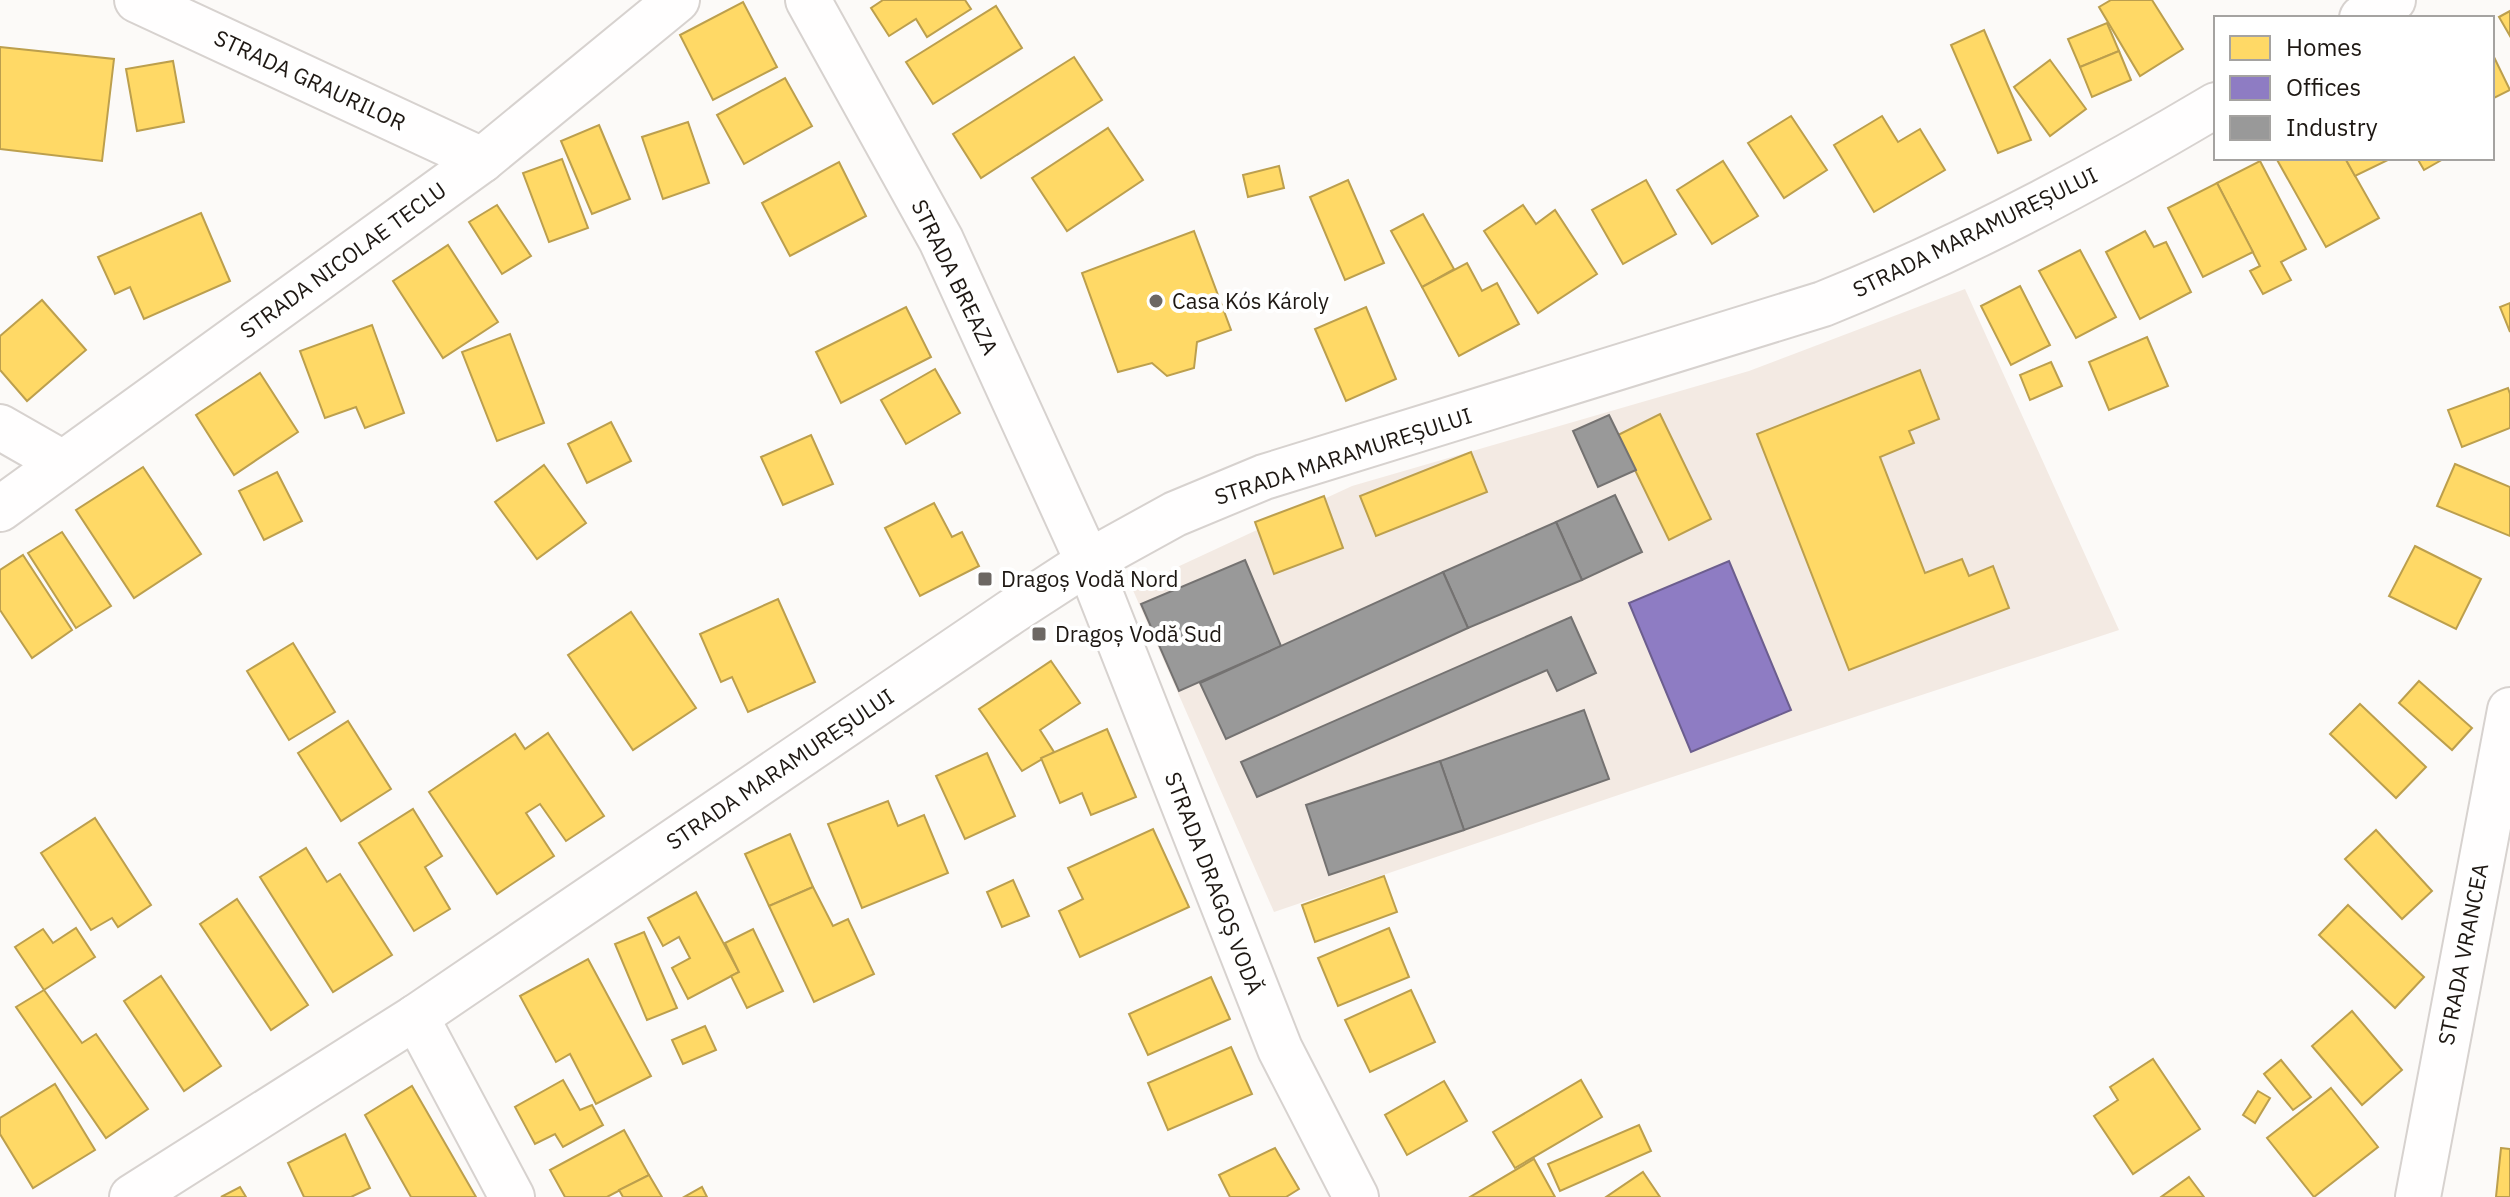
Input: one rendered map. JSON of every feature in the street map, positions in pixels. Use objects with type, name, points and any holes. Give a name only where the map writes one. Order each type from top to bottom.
[{"type":"street","name":"STRADA GRAURILOR","points":[[137,0],[482,160]]},
{"type":"street","name":"STRADA NICOLAE TECLU","points":[[0,509],[482,160],[677,0]]},
{"type":"street","name":"STRADA BREAZA","points":[[808,0],[941,240],[1088,562]]},
{"type":"street","points":[[2365,16],[2393,0]]},
{"type":"street","name":"STRADA MARAMUREȘULUI","points":[[132,1197],[416,1017],[1088,562],[1175,514],[1264,477],[1823,304],[1893,276],[2120,162],[2214,106]]},
{"type":"street","points":[[0,427],[63,463]]},
{"type":"street","name":"STRADA DRAGOȘ VODĂ","points":[[1088,562],[1280,1049],[1356,1197]]},
{"type":"street","name":"STRADA VRANCEA","points":[[2418,1197],[2510,710]]},
{"type":"street","points":[[416,1017],[512,1197]]},
{"type":"shaded area","points":[[1965,289],[2119,630],[1274,912],[1132,588],[1352,486],[1749,371]]},
{"type":"building: Homes","points":[[883,0],[965,0],[971,9],[927,37],[916,19],[889,36],[871,8]]},
{"type":"building: Homes","points":[[2111,0],[2152,0],[2183,49],[2140,76],[2099,7]]},
{"type":"building: Homes","points":[[743,2],[777,67],[713,100],[680,35]]},
{"type":"building: Homes","points":[[996,6],[1022,48],[933,104],[906,62]]},
{"type":"building: Homes","points":[[2510,11],[2510,36],[2499,17]]},
{"type":"building: Homes","points":[[2107,23],[2119,51],[2080,67],[2068,39]]},
{"type":"building: Homes","points":[[1984,30],[2031,140],[1998,153],[1951,45]]},
{"type":"building: Homes","points":[[0,47],[114,59],[102,161],[0,149]]},
{"type":"building: Homes","points":[[2119,51],[2131,80],[2092,97],[2080,67]]},
{"type":"building: Homes","points":[[1074,57],[1102,100],[981,178],[953,134]]},
{"type":"building: Homes","points":[[2494,57],[2510,90],[2494,98]]},
{"type":"building: Homes","points":[[2050,60],[2086,109],[2050,136],[2014,87]]},
{"type":"building: Homes","points":[[173,61],[184,122],[137,131],[126,69]]},
{"type":"building: Homes","points":[[785,78],[812,126],[744,164],[717,115]]},
{"type":"building: Homes","points":[[1791,116],[1827,170],[1784,198],[1748,143]]},
{"type":"building: Homes","points":[[1882,116],[1898,142],[1920,129],[1945,170],[1874,212],[1834,145]]},
{"type":"building: Homes","points":[[688,122],[709,183],[663,199],[642,137]]},
{"type":"building: Homes","points":[[599,125],[630,199],[592,214],[561,141]]},
{"type":"building: Homes","points":[[1108,128],[1143,180],[1067,231],[1032,178]]},
{"type":"building: Homes","points":[[562,159],[588,228],[549,242],[523,173]]},
{"type":"building: Homes","points":[[2277,160],[2346,160],[2379,218],[2326,247]]},
{"type":"building: Homes","points":[[2346,160],[2388,160],[2355,176]]},
{"type":"building: Homes","points":[[2418,160],[2442,160],[2424,170]]},
{"type":"building: Homes","points":[[1723,161],[1758,216],[1712,244],[1677,190]]},
{"type":"building: Homes","points":[[2260,161],[2306,249],[2281,262],[2291,280],[2263,294],[2250,271],[2260,266],[2217,183]]},
{"type":"building: Homes","points":[[839,162],[866,216],[790,256],[762,203]]},
{"type":"building: Homes","points":[[1279,166],[1284,188],[1248,197],[1243,175]]},
{"type":"building: Homes","points":[[1348,180],[1384,263],[1345,280],[1310,197]]},
{"type":"building: Homes","points":[[1646,180],[1676,234],[1623,264],[1592,210]]},
{"type":"building: Homes","points":[[2217,183],[2253,252],[2203,277],[2168,208]]},
{"type":"building: Homes","points":[[497,205],[531,256],[502,274],[469,222]]},
{"type":"building: Homes","points":[[1523,205],[1536,224],[1555,210],[1597,274],[1538,313],[1484,231]]},
{"type":"building: Homes","points":[[201,213],[230,281],[144,319],[130,287],[115,294],[98,257]]},
{"type":"building: Homes","points":[[1423,214],[1454,269],[1422,287],[1391,231]]},
{"type":"building: Homes","name":"Casa Kós Károly","points":[[1194,231],[1231,330],[1197,342],[1194,368],[1167,376],[1152,363],[1118,372],[1082,273]]},
{"type":"building: Homes","points":[[2145,231],[2154,247],[2166,242],[2191,292],[2140,319],[2106,252]]},
{"type":"building: Homes","points":[[448,245],[498,322],[443,358],[393,281]]},
{"type":"building: Homes","points":[[2080,250],[2116,317],[2076,338],[2039,271]]},
{"type":"building: Homes","points":[[1467,263],[1482,291],[1497,283],[1519,324],[1459,356],[1422,287]]},
{"type":"building: Homes","points":[[2020,286],[2050,345],[2011,365],[1981,306]]},
{"type":"building: Homes","points":[[42,300],[86,350],[27,401],[0,370],[0,336]]},
{"type":"building: Homes","points":[[2510,303],[2510,332],[2500,307]]},
{"type":"building: Homes","points":[[906,307],[931,357],[841,403],[816,352]]},
{"type":"building: Homes","points":[[1366,307],[1396,379],[1346,401],[1315,329]]},
{"type":"building: Homes","points":[[372,325],[404,413],[365,428],[356,407],[325,418],[300,351]]},
{"type":"building: Homes","points":[[510,334],[544,423],[497,441],[462,352]]},
{"type":"building: Homes","points":[[2147,337],[2168,386],[2109,410],[2089,362]]},
{"type":"building: Homes","points":[[2051,362],[2062,386],[2030,400],[2020,375]]},
{"type":"building: Homes","points":[[935,369],[960,413],[906,444],[881,400]]},
{"type":"building: Homes","points":[[1920,370],[1939,419],[1909,431],[1914,443],[1880,457],[1925,573],[1962,559],[1969,576],[1993,566],[2009,608],[1849,670],[1757,434]]},
{"type":"building: Homes","points":[[260,373],[298,432],[234,475],[196,415]]},
{"type":"building: Homes","points":[[2508,388],[2510,428],[2462,447],[2448,410]]},
{"type":"building: Homes","points":[[1660,414],[1711,519],[1669,540],[1618,435]]},
{"type":"building: Homes","points":[[611,422],[631,461],[587,483],[568,444]]},
{"type":"building: Homes","points":[[811,435],[833,484],[783,505],[761,457]]},
{"type":"building: Homes","points":[[1471,452],[1487,492],[1376,536],[1360,496]]},
{"type":"building: Homes","points":[[2455,464],[2510,487],[2510,536],[2437,506]]},
{"type":"building: Homes","points":[[544,465],[586,523],[537,559],[495,502]]},
{"type":"building: Homes","points":[[143,467],[201,554],[134,598],[76,510]]},
{"type":"building: Homes","points":[[277,472],[302,521],[264,540],[239,491]]},
{"type":"building: Homes","points":[[1324,496],[1343,548],[1274,574],[1255,522]]},
{"type":"building: Homes","points":[[934,503],[952,537],[962,532],[979,566],[920,596],[885,528]]},
{"type":"building: Homes","points":[[62,532],[111,606],[76,628],[28,553]]},
{"type":"building: Homes","points":[[2415,546],[2481,579],[2456,629],[2389,596]]},
{"type":"building: Homes","points":[[23,555],[72,630],[32,658],[0,610],[0,570]]},
{"type":"building: Homes","points":[[778,599],[815,682],[748,712],[732,677],[721,682],[700,634]]},
{"type":"building: Homes","points":[[631,612],[696,708],[633,750],[568,655]]},
{"type":"building: Homes","points":[[293,643],[335,712],[289,740],[247,671]]},
{"type":"building: Homes","points":[[1051,661],[1080,703],[1040,730],[1054,752],[1022,771],[979,709]]},
{"type":"building: Homes","points":[[2419,681],[2472,728],[2452,750],[2399,703]]},
{"type":"building: Homes","points":[[2360,704],[2426,767],[2396,798],[2330,734]]},
{"type":"building: Homes","points":[[348,721],[391,789],[341,821],[298,753]]},
{"type":"building: Homes","points":[[1107,729],[1136,797],[1091,815],[1082,793],[1060,803],[1041,758]]},
{"type":"building: Homes","points":[[548,733],[604,816],[566,841],[540,804],[526,813],[554,856],[497,894],[429,792],[515,734],[525,749]]},
{"type":"building: Homes","points":[[987,753],[1015,816],[965,839],[936,776]]},
{"type":"building: Homes","points":[[888,801],[898,826],[924,815],[948,873],[862,908],[828,824]]},
{"type":"building: Homes","points":[[413,809],[442,856],[425,867],[450,909],[414,931],[359,843]]},
{"type":"building: Homes","points":[[95,818],[151,905],[118,927],[112,918],[91,930],[41,853]]},
{"type":"building: Homes","points":[[1153,829],[1189,907],[1080,957],[1059,911],[1083,899],[1068,868]]},
{"type":"building: Homes","points":[[2376,830],[2432,891],[2402,919],[2345,859]]},
{"type":"building: Homes","points":[[790,834],[813,887],[769,906],[745,854]]},
{"type":"building: Homes","points":[[306,848],[327,882],[340,874],[392,955],[333,992],[260,877]]},
{"type":"building: Homes","points":[[1384,876],[1397,912],[1315,942],[1302,905]]},
{"type":"building: Homes","points":[[1013,880],[1029,916],[1002,927],[987,892]]},
{"type":"building: Homes","points":[[813,887],[833,926],[848,919],[874,974],[814,1002],[769,906]]},
{"type":"building: Homes","points":[[696,892],[739,972],[688,999],[672,968],[690,958],[679,937],[663,946],[648,918]]},
{"type":"building: Homes","points":[[237,899],[308,1005],[271,1030],[200,924]]},
{"type":"building: Homes","points":[[2348,905],[2424,977],[2395,1008],[2319,935]]},
{"type":"building: Homes","points":[[76,928],[95,957],[44,990],[15,947],[43,929],[53,943]]},
{"type":"building: Homes","points":[[1389,928],[1409,977],[1338,1006],[1318,958]]},
{"type":"building: Homes","points":[[753,929],[783,991],[747,1008],[731,976],[739,972],[725,943]]},
{"type":"building: Homes","points":[[644,932],[677,1008],[647,1020],[615,944]]},
{"type":"building: Homes","points":[[588,959],[651,1076],[596,1104],[570,1054],[556,1062],[520,996]]},
{"type":"building: Homes","points":[[161,976],[221,1066],[184,1091],[124,1001]]},
{"type":"building: Homes","points":[[1211,977],[1230,1019],[1148,1055],[1129,1014]]},
{"type":"building: Homes","points":[[44,990],[82,1043],[96,1034],[148,1109],[106,1138],[16,1007]]},
{"type":"building: Homes","points":[[1411,990],[1435,1042],[1370,1072],[1345,1020]]},
{"type":"building: Homes","points":[[2352,1011],[2402,1070],[2362,1105],[2312,1046]]},
{"type":"building: Homes","points":[[705,1026],[716,1050],[683,1064],[672,1040]]},
{"type":"building: Homes","points":[[1231,1047],[1252,1094],[1168,1130],[1148,1083]]},
{"type":"building: Homes","points":[[2153,1059],[2200,1129],[2133,1174],[2094,1116],[2118,1100],[2110,1087]]},
{"type":"building: Homes","points":[[2281,1060],[2311,1097],[2293,1110],[2264,1074]]},
{"type":"building: Homes","points":[[563,1080],[580,1110],[592,1105],[603,1125],[563,1147],[555,1134],[535,1144],[515,1107]]},
{"type":"building: Homes","points":[[1581,1080],[1602,1117],[1515,1168],[1493,1132]]},
{"type":"building: Homes","points":[[1444,1081],[1467,1121],[1407,1155],[1385,1115]]},
{"type":"building: Homes","points":[[55,1084],[95,1150],[33,1188],[0,1134],[0,1118]]},
{"type":"building: Homes","points":[[412,1086],[476,1197],[411,1197],[365,1115]]},
{"type":"building: Homes","points":[[2331,1088],[2378,1147],[2314,1197],[2267,1138]]},
{"type":"building: Homes","points":[[2258,1091],[2270,1098],[2255,1123],[2243,1115]]},
{"type":"building: Homes","points":[[1639,1125],[1651,1151],[1560,1191],[1548,1164]]},
{"type":"building: Homes","points":[[624,1130],[649,1175],[607,1197],[565,1197],[550,1170]]},
{"type":"building: Homes","points":[[345,1134],[370,1188],[351,1197],[304,1197],[288,1163]]},
{"type":"building: Homes","points":[[1275,1148],[1299,1189],[1286,1197],[1230,1197],[1219,1175]]},
{"type":"building: Homes","points":[[2501,1148],[2510,1149],[2510,1197],[2496,1197]]},
{"type":"building: Homes","points":[[1534,1159],[1555,1197],[1470,1197]]},
{"type":"building: Homes","points":[[1643,1172],[1660,1197],[1606,1197]]},
{"type":"building: Homes","points":[[649,1175],[662,1197],[623,1197],[619,1190]]},
{"type":"building: Homes","points":[[2189,1177],[2204,1197],[2161,1197]]},
{"type":"building: Homes","points":[[240,1187],[246,1197],[221,1197]]},
{"type":"building: Homes","points":[[702,1187],[707,1197],[684,1197]]},
{"type":"building: Offices","points":[[1729,561],[1791,710],[1691,752],[1629,603]]},
{"type":"building: Industry","points":[[1609,415],[1636,470],[1598,487],[1573,431]]},
{"type":"building: Industry","points":[[1615,495],[1642,552],[1582,580],[1556,522]]},
{"type":"building: Industry","points":[[1556,522],[1582,580],[1468,628],[1443,572]]},
{"type":"building: Industry","points":[[1245,560],[1281,646],[1179,691],[1141,604]]},
{"type":"building: Industry","points":[[1443,572],[1468,628],[1226,739],[1200,683]]},
{"type":"building: Industry","points":[[1571,617],[1596,673],[1557,691],[1547,670],[1257,797],[1241,762]]},
{"type":"building: Industry","points":[[1584,710],[1609,779],[1464,830],[1440,761]]},
{"type":"building: Industry","points":[[1440,761],[1464,830],[1329,875],[1306,805]]},
{"type":"place","name":"Casa Kós Károly","points":[[1156,301]]},
{"type":"place","name":"Dragoș Vodă Nord","points":[[985,579]]},
{"type":"place","name":"Dragoș Vodă Sud","points":[[1039,634]]}]
